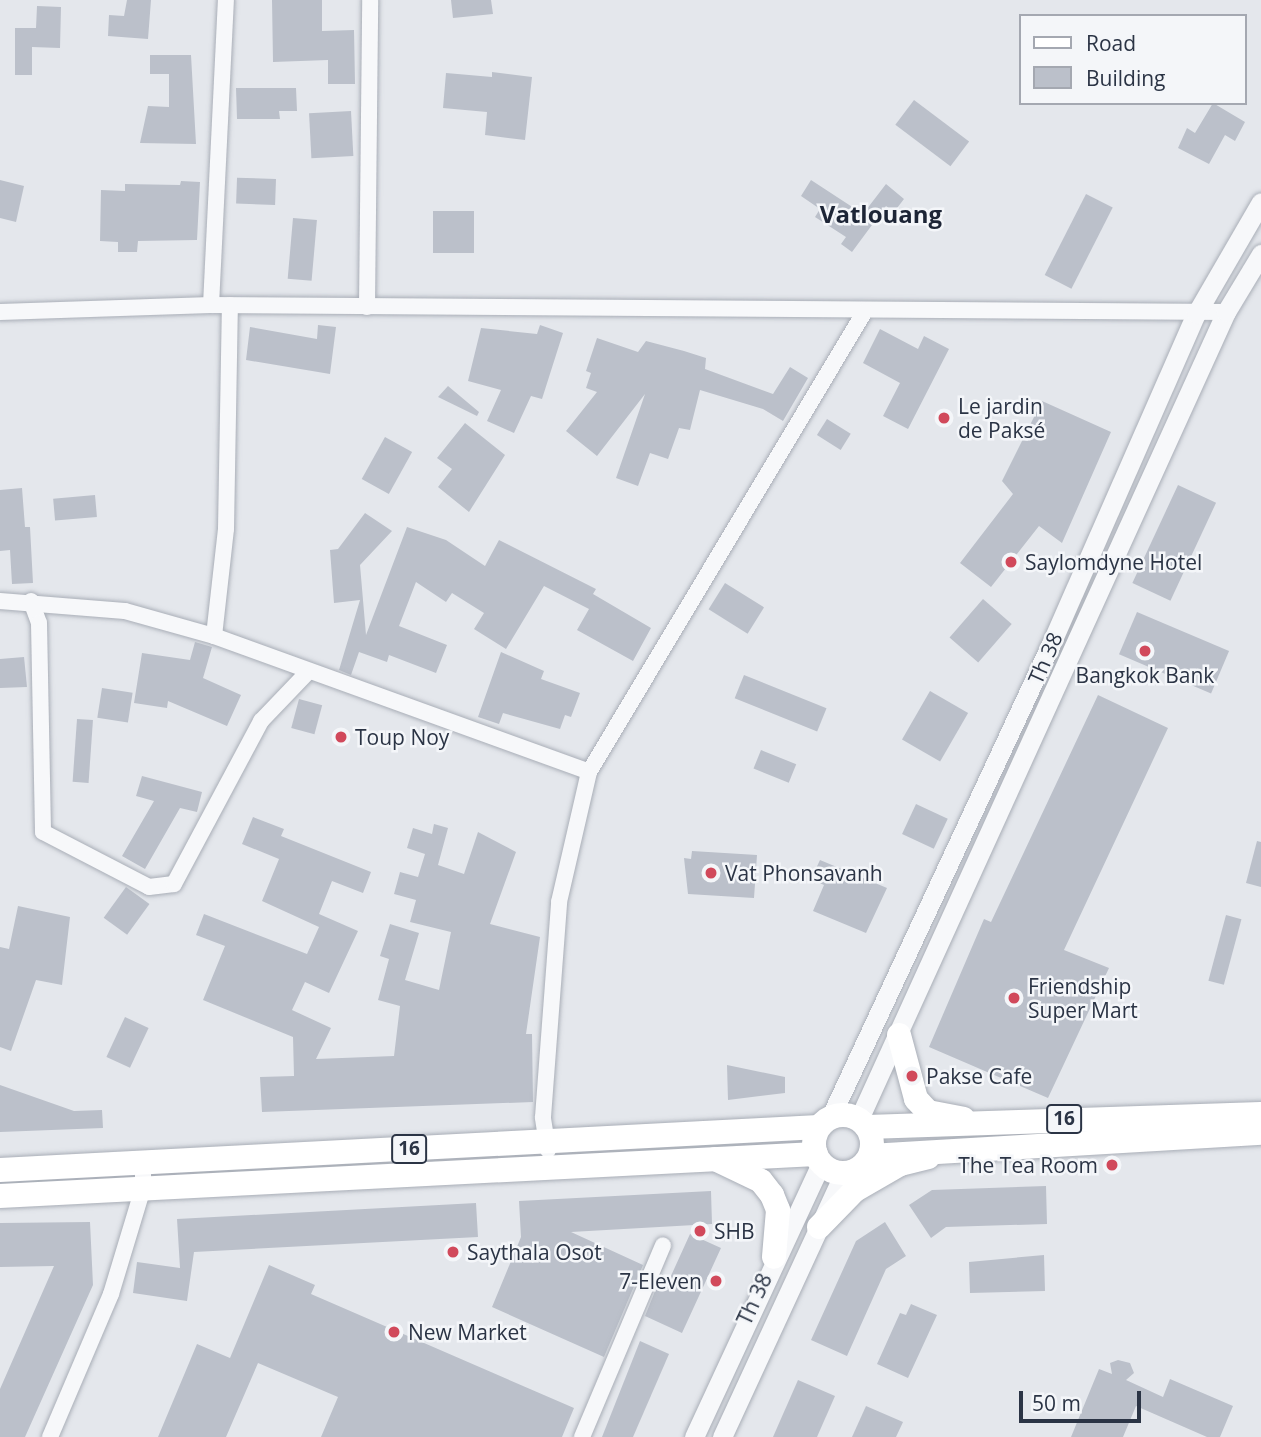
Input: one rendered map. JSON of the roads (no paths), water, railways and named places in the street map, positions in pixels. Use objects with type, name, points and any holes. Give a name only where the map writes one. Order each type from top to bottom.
[{"type":"main road","points":[[899,1035],[916,1099],[928,1112],[981,1123]]},
{"type":"main road","name":"16","points":[[0,1196],[143,1176],[548,1140],[825,1122],[981,1123],[1261,1114]]},
{"type":"main road","points":[[818,1159],[825,1122]]},
{"type":"main road","points":[[844,1174],[859,1168],[870,1156],[863,1124]]},
{"type":"main road","name":"16","points":[[870,1156],[1261,1133]]},
{"type":"main road","points":[[819,1227],[875,1178],[900,1164],[949,1151]]},
{"type":"main road","name":"16","points":[[0,1170],[143,1176],[715,1159],[818,1159],[844,1174]]},
{"type":"main road","points":[[715,1159],[761,1181],[772,1195],[778,1210],[774,1257]]},
{"type":"street","points":[[211,305],[226,0]]},
{"type":"street","points":[[367,307],[370,0]]},
{"type":"street","name":"Th 38","points":[[825,1122],[926,920],[1196,314],[1261,202]]},
{"type":"street","name":"Th 38","points":[[863,1124],[899,1035],[1226,312],[1261,254]]},
{"type":"street","points":[[0,312],[211,305],[1196,314],[1226,312]]},
{"type":"street","points":[[214,636],[226,529],[230,305]]},
{"type":"street","points":[[549,1166],[548,1140],[543,1117],[559,902],[589,772],[865,311]]},
{"type":"street","points":[[0,601],[31,601],[125,611],[214,636],[306,674],[589,772]]},
{"type":"street","points":[[31,601],[39,623],[43,832],[149,887],[174,884],[261,721],[306,674]]},
{"type":"street","points":[[926,920],[948,929]]},
{"type":"street","name":"Th 38","points":[[694,1437],[818,1159]]},
{"type":"street","name":"Th 38","points":[[722,1437],[844,1174]]},
{"type":"street","points":[[50,1437],[111,1294],[143,1176]]},
{"type":"street","points":[[582,1437],[663,1245]]},
{"type":"place","name":"Le jardin de Paksé","points":[[944,418]]},
{"type":"place","name":"Saylomdyne Hotel","points":[[1011,562]]},
{"type":"place","name":"Bangkok Bank","points":[[1145,651]]},
{"type":"place","name":"Toup Noy","points":[[341,737]]},
{"type":"place","name":"Vat Phonsavanh","points":[[711,873]]},
{"type":"place","name":"Friendship Super Mart","points":[[1014,998]]},
{"type":"place","name":"Pakse Cafe","points":[[912,1076]]},
{"type":"place","name":"The Tea Room","points":[[1112,1165]]},
{"type":"place","name":"SHB","points":[[700,1231]]},
{"type":"place","name":"Saythala Osot","points":[[453,1252]]},
{"type":"place","name":"7-Eleven","points":[[716,1281]]},
{"type":"place","name":"New Market","points":[[394,1332]]},
{"type":"district","name":"Vatlouang","points":[[881,214]]}]
